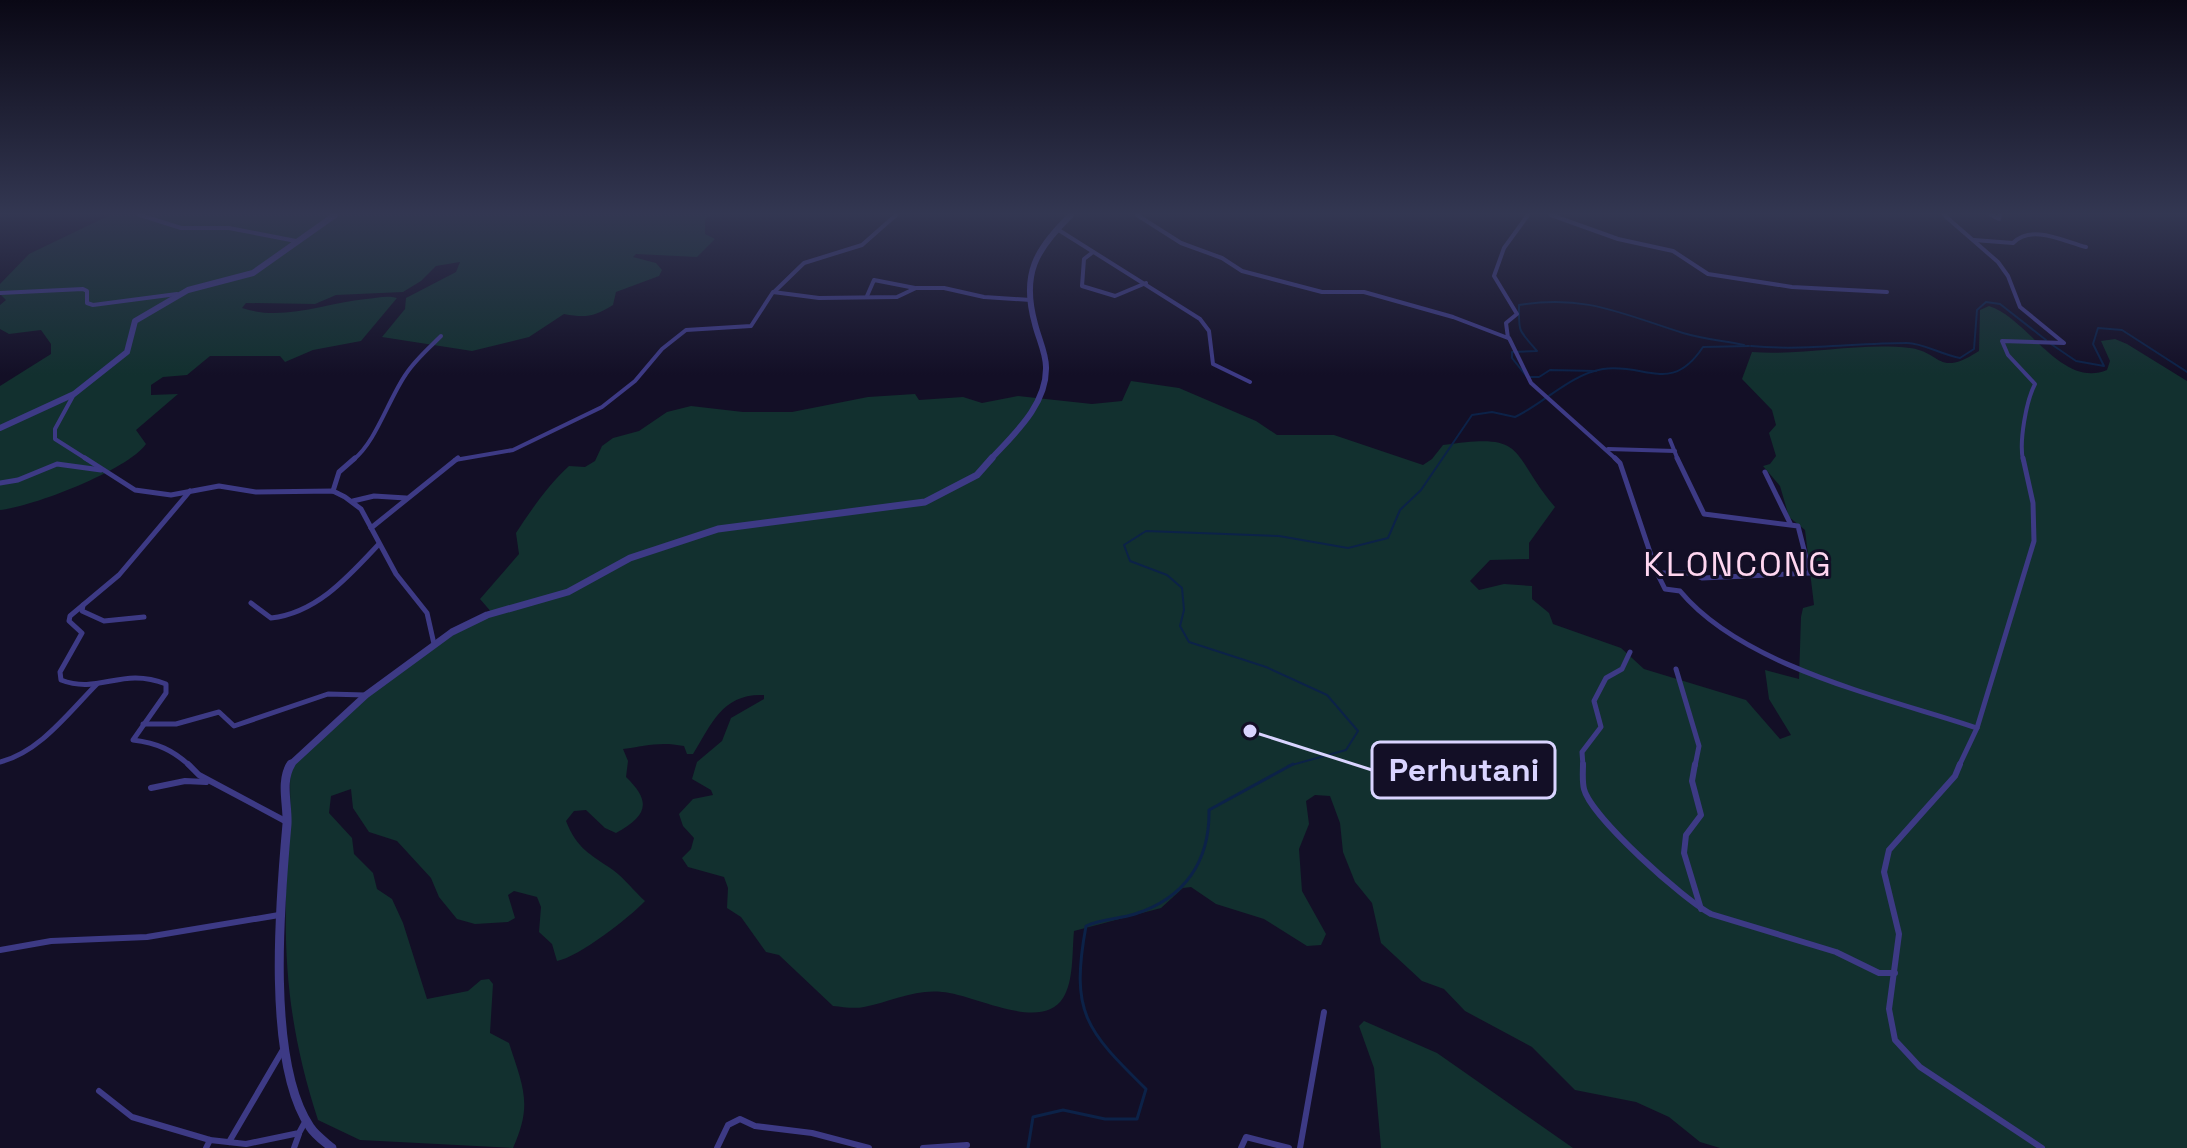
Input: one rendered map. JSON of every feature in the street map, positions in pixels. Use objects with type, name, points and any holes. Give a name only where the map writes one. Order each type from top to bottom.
[{"type":"street","points":[[0,293],[83,289],[87,291],[87,303],[93,305],[182,293],[253,273],[259,269]]},
{"type":"street","points":[[371,528],[461,457],[513,450],[569,420],[595,411],[635,381],[662,349],[686,330],[751,326],[773,292],[798,269]]},
{"type":"street","points":[[332,1148],[318,1140],[306,1121],[285,1047],[279,915],[287,822],[285,777],[290,765],[366,695],[434,644],[487,615],[568,592],[630,558],[709,532],[925,502],[972,478],[1028,418],[1041,392],[1046,366],[1031,305],[1034,269]]},
{"type":"street","points":[[1083,269],[1082,286],[1115,296],[1147,283]]},
{"type":"street","points":[[1122,269],[1204,323],[1209,331],[1215,366],[1250,382]]},
{"type":"street","points":[[1238,269],[1322,292],[1348,289],[1364,292],[1509,338]]},
{"type":"street","points":[[1493,269],[1494,281],[1517,312],[1516,317],[1506,323],[1509,338],[1525,373],[1548,400],[1620,463],[1665,589],[1682,593],[1700,615],[1757,651],[1824,677],[1977,728]]},
{"type":"street","points":[[1700,269],[1708,274],[1792,287],[1887,292]]},
{"type":"street","points":[[2002,269],[2020,307],[2064,341],[2002,341],[2008,355],[2035,384],[2027,398],[2028,419],[2020,445],[2033,503],[2034,541],[1977,728],[1955,776],[1886,856],[1884,878],[1899,934],[1889,1012],[1900,1048],[1960,1096],[2042,1148]]},
{"type":"street","points":[[867,296],[876,280],[916,288],[950,288],[1031,305]]},
{"type":"street","points":[[773,292],[819,298],[900,296],[916,288]]},
{"type":"street","points":[[0,428],[74,394],[127,352],[132,323],[182,293]]},
{"type":"street","points":[[333,491],[339,472],[369,447],[377,422],[408,370],[441,336]]},
{"type":"street","points":[[74,394],[54,436],[62,446],[135,490],[171,495],[214,486],[256,492],[333,491],[352,502],[361,509],[396,574],[429,617],[434,644]]},
{"type":"street","points":[[1657,573],[1686,573],[1702,578],[1773,573],[1807,576],[1810,571],[1799,528],[1790,524],[1707,516],[1686,482],[1670,440]]},
{"type":"street","points":[[1607,449],[1675,451]]},
{"type":"street","points":[[0,483],[22,480],[41,468],[57,464],[87,465],[106,472]]},
{"type":"street","points":[[1765,472],[1773,485],[1781,512],[1790,524]]},
{"type":"street","points":[[190,491],[119,575],[68,619],[82,633],[60,677],[63,682],[79,688],[100,680],[135,676],[168,686],[133,740],[152,742],[175,752],[199,775],[287,822]]},
{"type":"street","points":[[352,502],[374,496],[407,498]]},
{"type":"street","points":[[251,603],[271,618],[289,615],[341,586],[379,544]]},
{"type":"street","points":[[83,604],[82,611],[101,620],[144,617]]},
{"type":"street","points":[[1630,652],[1622,669],[1606,678],[1594,701],[1601,727],[1582,752],[1584,791],[1599,813],[1663,879],[1701,910],[1836,952],[1879,973],[1895,973]]},
{"type":"street","points":[[1676,669],[1699,746],[1692,781],[1701,815],[1687,833],[1685,845],[1686,864],[1701,910]]},
{"type":"street","points":[[0,762],[10,761],[27,752],[100,680]]},
{"type":"street","points":[[143,724],[176,724],[219,712],[234,726],[328,694],[366,695]]},
{"type":"street","points":[[151,788],[185,781],[211,782]]},
{"type":"street","points":[[0,950],[51,941],[147,937],[279,915]]},
{"type":"street","points":[[1300,1148],[1324,1012]]},
{"type":"street","points":[[228,1143],[285,1047]]},
{"type":"street","points":[[99,1091],[132,1117],[208,1144],[252,1145],[299,1133]]},
{"type":"street","points":[[717,1148],[728,1125],[740,1119],[755,1126],[812,1133],[869,1148]]},
{"type":"street","points":[[294,1148],[306,1121]]},
{"type":"street","points":[[1241,1148],[1243,1140],[1251,1137],[1289,1148]]},
{"type":"street","points":[[923,1148],[967,1145]]},
{"type":"green space","points":[[15,269],[433,269],[403,292],[336,295],[315,304],[246,303],[242,308],[273,313],[378,297],[397,298],[361,341],[313,350],[285,362],[280,356],[210,356],[187,375],[163,377],[151,385],[151,395],[178,394],[136,430],[146,444],[136,454],[78,486],[0,510],[0,386],[51,354],[51,344],[41,330],[9,334],[0,329],[0,305],[6,300],[0,294],[0,284]]},
{"type":"green space","points":[[457,269],[662,270],[659,276],[616,292],[613,305],[595,314],[564,314],[529,337],[472,351],[382,337],[405,309],[406,298]]},
{"type":"green space","points":[[1989,306],[2003,313],[2045,350],[2075,370],[2090,373],[2107,370],[2110,361],[2101,341],[2115,339],[2187,381],[2187,1148],[1720,1148],[1700,1142],[1669,1117],[1636,1102],[1575,1090],[1532,1047],[1465,1011],[1444,989],[1422,981],[1381,943],[1372,903],[1355,882],[1343,852],[1340,823],[1330,796],[1315,795],[1306,801],[1309,824],[1299,849],[1302,891],[1326,934],[1321,945],[1307,946],[1264,919],[1216,904],[1191,887],[1183,888],[1161,908],[1074,931],[1067,991],[1053,1008],[1023,1012],[942,992],[912,994],[860,1008],[833,1006],[779,955],[766,952],[741,917],[727,908],[728,888],[724,877],[688,867],[682,858],[691,849],[694,838],[683,826],[679,814],[693,799],[713,795],[711,790],[692,779],[697,762],[722,741],[731,718],[764,699],[764,695],[738,699],[720,712],[693,754],[687,754],[684,746],[667,744],[623,749],[628,761],[626,777],[643,802],[639,815],[626,827],[616,833],[605,828],[586,810],[574,811],[566,821],[580,845],[617,873],[645,901],[591,944],[557,961],[552,944],[539,932],[541,907],[537,897],[514,891],[508,895],[515,918],[508,922],[475,924],[457,919],[439,897],[431,878],[397,841],[369,832],[353,808],[351,789],[331,796],[329,813],[352,838],[354,854],[373,873],[377,889],[392,899],[403,923],[427,999],[468,991],[481,980],[489,979],[493,984],[490,1033],[509,1043],[522,1084],[524,1107],[513,1148],[360,1140],[318,1120],[297,1042],[288,970],[286,897],[291,768],[386,682],[438,645],[493,614],[480,599],[519,554],[516,533],[528,515],[569,466],[585,467],[595,461],[602,446],[613,438],[639,431],[667,412],[691,406],[743,412],[792,412],[868,397],[915,394],[919,400],[963,397],[982,403],[1018,396],[1092,404],[1122,401],[1131,381],[1179,388],[1256,421],[1277,435],[1334,435],[1423,465],[1443,445],[1491,441],[1504,444],[1514,450],[1555,507],[1529,543],[1529,559],[1490,560],[1470,581],[1479,590],[1504,584],[1532,586],[1532,599],[1549,613],[1553,624],[1621,648],[1644,669],[1746,700],[1780,739],[1791,735],[1769,699],[1765,670],[1799,679],[1801,617],[1803,608],[1814,605],[1805,530],[1789,517],[1780,486],[1763,466],[1770,464],[1776,456],[1769,433],[1776,425],[1772,410],[1742,379],[1752,352],[1890,347],[1920,350],[1941,361],[1955,362],[1979,351],[1980,310]]},
{"type":"green space","points":[[1364,1021],[1437,1053],[1573,1148],[1381,1148],[1374,1068],[1359,1026]]},
{"type":"waterway","points":[[1595,371],[1550,370],[1539,377],[1527,377],[1512,358],[1512,352],[1537,351],[1520,330],[1519,305],[1542,302],[1584,304],[1691,335],[1744,345]]},
{"type":"waterway","points":[[1751,346],[1790,348],[1907,343],[1960,358],[1974,349],[1977,310],[1986,302],[2000,304],[2046,340]]},
{"type":"waterway","points":[[2051,344],[2076,361],[2104,366],[2093,344],[2098,328],[2122,330],[2187,372]]},
{"type":"waterway","points":[[1595,371],[1619,368],[1669,373],[1680,370],[1703,347],[1749,346]]},
{"type":"waterway","points":[[1291,765],[1346,750],[1358,731],[1327,695],[1266,667],[1189,642],[1180,626],[1184,610],[1182,588],[1167,575],[1130,561],[1124,545],[1146,531],[1279,536],[1348,548],[1388,538],[1400,510],[1421,490],[1472,415],[1492,412],[1515,417],[1568,383],[1595,371]]},
{"type":"waterway","points":[[1028,1148],[1033,1117],[1063,1110],[1105,1119],[1137,1119],[1146,1089],[1109,1051],[1088,1018],[1080,980],[1086,926],[1153,907],[1181,888],[1205,846],[1209,810],[1291,765]]},
{"type":"place","name":"Perhutani","points":[[1250,731]]},
{"type":"district","name":"KLONCONG","points":[[1738,564]]}]
